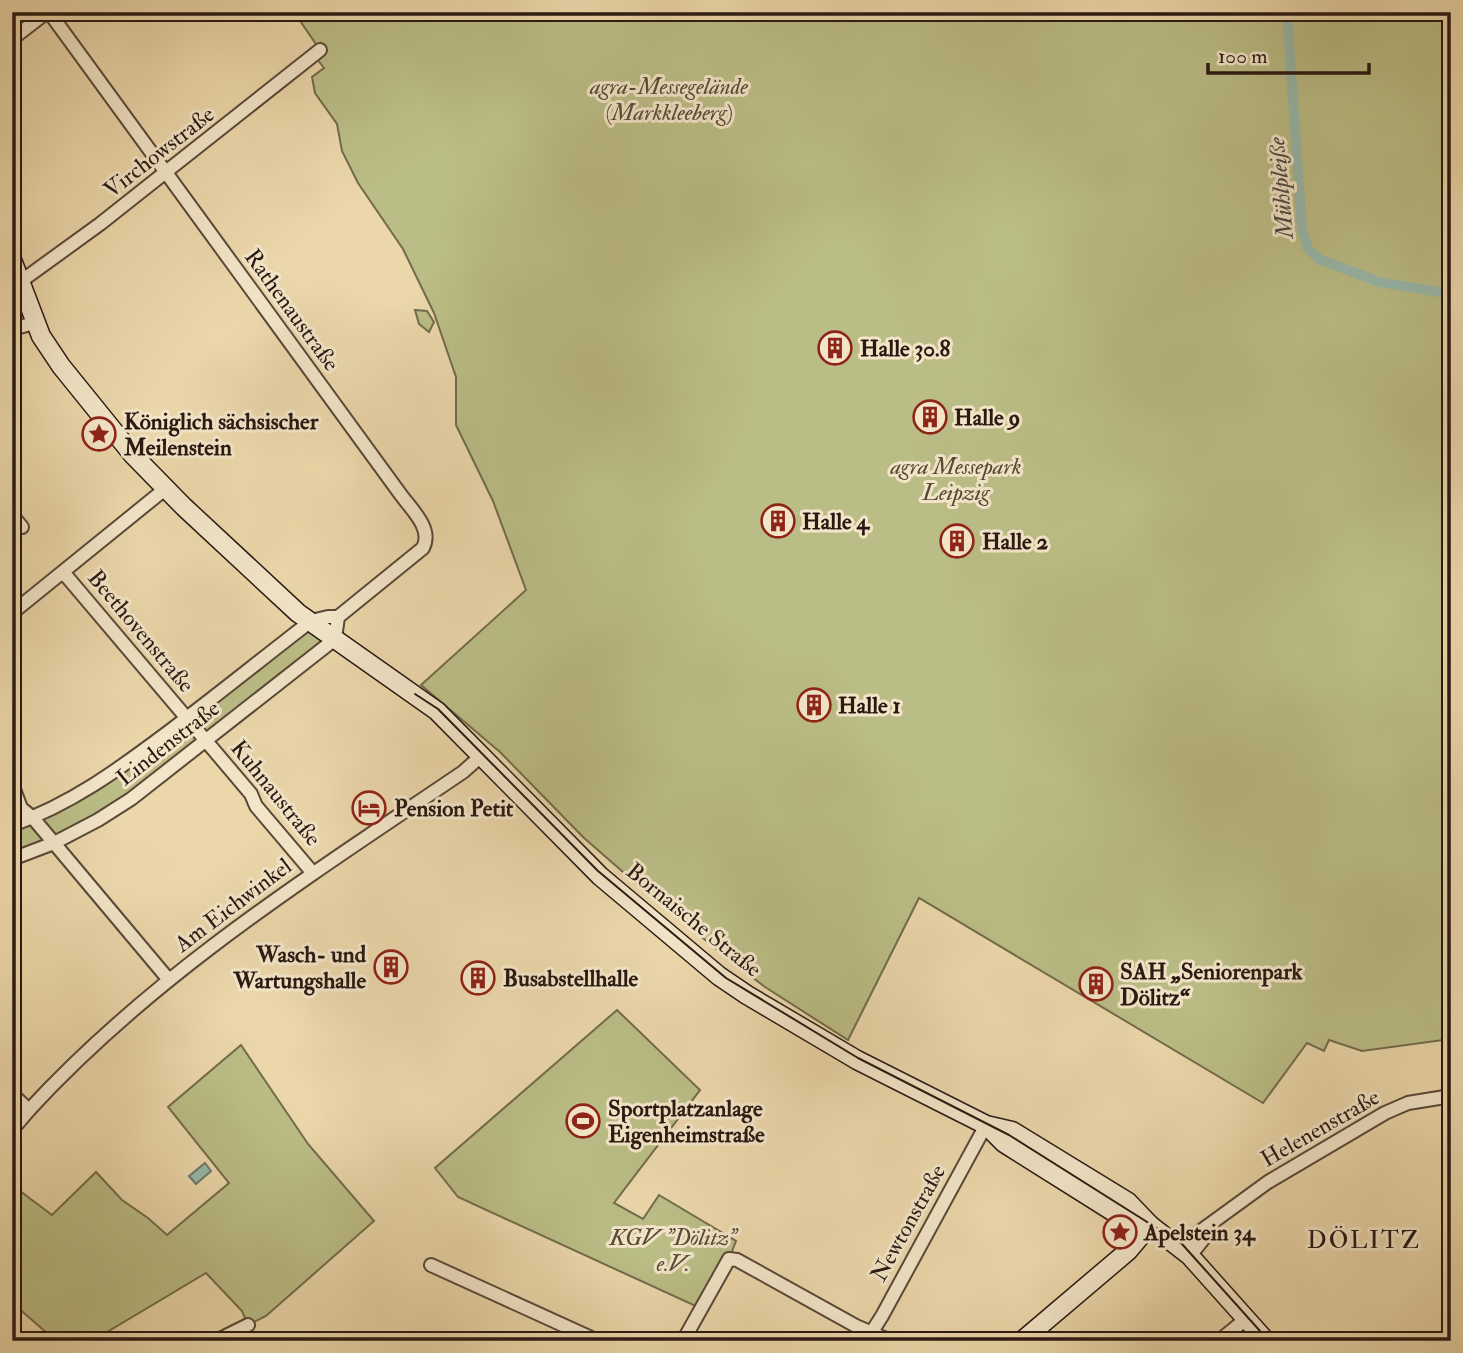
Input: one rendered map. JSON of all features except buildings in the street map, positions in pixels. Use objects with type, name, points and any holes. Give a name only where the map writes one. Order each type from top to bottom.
[{"type":"main road","name":"Bornaische Straße","points":[[12,260],[34,323],[61,366],[133,455],[165,489],[265,584],[335,639],[437,711],[596,873],[728,983],[857,1060],[986,1125],[1012,1130],[1128,1202],[1150,1225],[1185,1251],[1266,1341]]},
{"type":"main road","points":[[1022,1341],[1128,1251],[1150,1225]]},
{"type":"street","points":[[12,39],[48,12]]},
{"type":"street","name":"Rathenaustraße","points":[[48,12],[426,532],[423,548],[338,617]]},
{"type":"street","name":"Virchowstraße","points":[[20,282],[100,225],[320,50]]},
{"type":"street","points":[[12,329],[34,323]]},
{"type":"street","points":[[12,612],[165,489]]},
{"type":"street","points":[[12,515],[22,527]]},
{"type":"street","name":"Beethovenstraße","points":[[63,572],[206,740]]},
{"type":"street","points":[[311,621],[338,617],[335,639]]},
{"type":"street","name":"Lindenstraße","points":[[12,825],[33,818],[79,795],[114,773],[311,621]]},
{"type":"street","name":"Lindenstraße","points":[[12,859],[54,843],[131,799],[335,639]]},
{"type":"street","name":"Kuhnaustraße","points":[[206,740],[251,794],[256,806],[312,872]]},
{"type":"street","name":"Am Eichwinkel","points":[[12,1120],[17,1124],[135,1008],[249,917],[463,772],[481,756]]},
{"type":"street","points":[[12,784],[21,808],[33,818],[169,980]]},
{"type":"street","points":[[12,1094],[29,1110]]},
{"type":"street","name":"Helenenstraße","points":[[1185,1251],[1219,1216],[1268,1182],[1385,1113],[1408,1103],[1451,1096]]},
{"type":"street","name":"Newtonstraße","points":[[869,1336],[986,1125]]},
{"type":"street","points":[[683,1341],[729,1259],[737,1260],[856,1326],[869,1336],[891,1341]]},
{"type":"street","points":[[431,1265],[598,1341]]},
{"type":"street","points":[[1219,1341],[1246,1319]]},
{"type":"street","points":[[216,1341],[248,1325]]},
{"type":"green space","name":"agra Messepark Leipzig","points":[[294,12],[1451,12],[1451,1039],[1362,1051],[1329,1040],[1324,1051],[1307,1043],[1263,1103],[919,898],[848,1040],[765,987],[583,837],[500,752],[421,685],[526,590],[493,501],[456,425],[456,377],[434,313],[403,249],[358,183],[342,151],[337,124],[315,93],[312,77],[324,68],[314,55],[320,50]]},
{"type":"green space","points":[[415,310],[427,311],[434,322],[429,332],[419,324]]},
{"type":"green space","points":[[311,621],[335,639],[131,799],[12,859],[12,825],[79,795]]},
{"type":"green space","name":"KGV \"Dölitz\" e.V.","points":[[617,1010],[700,1090],[614,1203],[643,1219],[659,1195],[736,1241],[729,1259],[700,1308],[458,1197],[435,1168]]},
{"type":"green space","points":[[241,1045],[308,1144],[374,1221],[266,1316],[248,1325],[242,1311],[206,1273],[92,1341],[56,1341],[16,1306],[12,1309],[12,1185],[52,1215],[96,1172],[122,1200],[167,1235],[229,1183],[168,1107]]},
{"type":"shaded area","points":[[205,1163],[211,1171],[196,1184],[189,1176]]},
{"type":"waterway","name":"Mühlpleiße","points":[[1290,12],[1288,28],[1302,230],[1308,249],[1319,259],[1379,282],[1451,294]]},
{"type":"tram line","points":[[415,694],[438,709],[598,871],[726,978],[858,1058],[1009,1135],[1182,1244],[1269,1341]]},
{"type":"place","name":"Halle 30.8","points":[[835,348]]},
{"type":"place","name":"Halle 9","points":[[930,417]]},
{"type":"place","name":"Königlich sächsischer Meilenstein","points":[[99,434]]},
{"type":"place","name":"Halle 4","points":[[778,521]]},
{"type":"place","name":"Halle 2","points":[[957,541]]},
{"type":"place","name":"Halle 1","points":[[814,705]]},
{"type":"place","name":"Pension Petit","points":[[369,808]]},
{"type":"place","name":"Wasch- und Wartungshalle","points":[[391,967]]},
{"type":"place","name":"Busabstellhalle","points":[[478,978]]},
{"type":"place","name":"SAH „Seniorenpark Dölitz“","points":[[1096,984]]},
{"type":"place","name":"Sportplatzanlage Eigenheimstraße","points":[[583,1121]]},
{"type":"place","name":"Apelstein 34","points":[[1120,1232]]},
{"type":"district","name":"DÖLITZ","points":[[1364,1240]]},
{"type":"park label","name":"agra-Messegelände (Markkleeberg)","points":[[669,99]]}]
